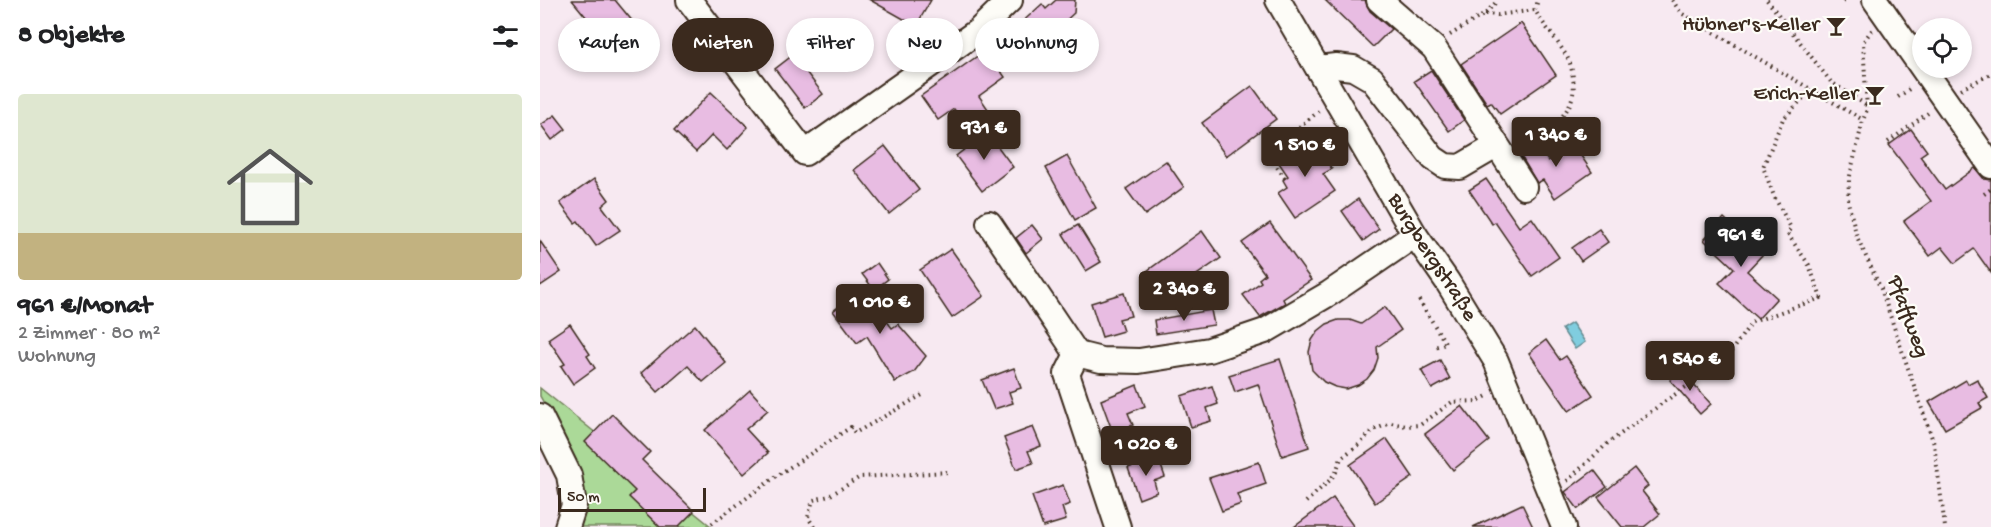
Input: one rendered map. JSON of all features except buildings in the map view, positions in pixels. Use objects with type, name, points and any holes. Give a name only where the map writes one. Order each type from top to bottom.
[{"type":"street","points":[[689,0],[805,153],[978,31],[1010,0]]},
{"type":"street","name":"Burgbergstraße","points":[[1278,0],[1414,235],[1447,280],[1490,351],[1564,527]]},
{"type":"street","points":[[1379,0],[1434,48],[1524,187]]},
{"type":"street","points":[[1875,0],[1991,166]]},
{"type":"street","points":[[1318,68],[1336,66],[1353,68],[1372,79],[1433,158],[1445,166],[1460,167],[1500,153]]},
{"type":"street","points":[[989,223],[1077,354],[1101,360],[1139,361],[1209,350],[1265,332],[1330,293],[1414,235]]},
{"type":"street","points":[[1077,354],[1067,374],[1118,527]]},
{"type":"street","points":[[540,416],[569,475],[574,505],[567,527]]},
{"type":"path","points":[[1434,48],[1453,33],[1485,14],[1497,0]]},
{"type":"path","points":[[1535,10],[1538,0]]},
{"type":"path","points":[[1672,0],[1681,13],[1863,120]]},
{"type":"path","points":[[1767,0],[1831,82],[1867,105]]},
{"type":"path","points":[[1485,14],[1498,15],[1535,10]]},
{"type":"path","points":[[1500,153],[1546,132],[1563,116],[1573,99],[1574,85],[1571,65],[1535,10]]},
{"type":"path","name":"Pfaffweg","points":[[1869,33],[1863,42],[1867,110],[1848,180],[1848,202],[1857,237],[1881,290],[1934,444],[1946,527]]},
{"type":"path","points":[[1888,142],[1945,100],[1982,77],[1991,74]]},
{"type":"path","points":[[1898,97],[1916,84]]},
{"type":"path","points":[[1551,496],[1607,444],[1724,361],[1752,322],[1821,298],[1809,265],[1787,233],[1791,228],[1774,196],[1763,167],[1783,119],[1812,89]]},
{"type":"path","points":[[1285,178],[1266,153],[1336,98]]},
{"type":"path","points":[[1984,194],[1991,189]]},
{"type":"path","points":[[1419,300],[1446,344],[1434,347]]},
{"type":"path","points":[[1306,502],[1330,480],[1341,458],[1361,443],[1372,430],[1391,423],[1406,426],[1420,425],[1452,402],[1478,401],[1506,387]]},
{"type":"path","points":[[707,527],[778,475],[851,427],[855,433],[924,394]]},
{"type":"path","points":[[814,527],[808,517],[813,500],[829,496],[860,477],[948,472]]},
{"type":"green space","points":[[540,388],[712,527],[575,527],[571,452],[540,396]]},
{"type":"water","points":[[1572,323],[1585,342],[1575,349],[1562,329]]},
{"type":"place","name":"Hübner's-Keller","points":[[1836,26]]},
{"type":"place","name":"Erich-Keller","points":[[1875,95]]}]
